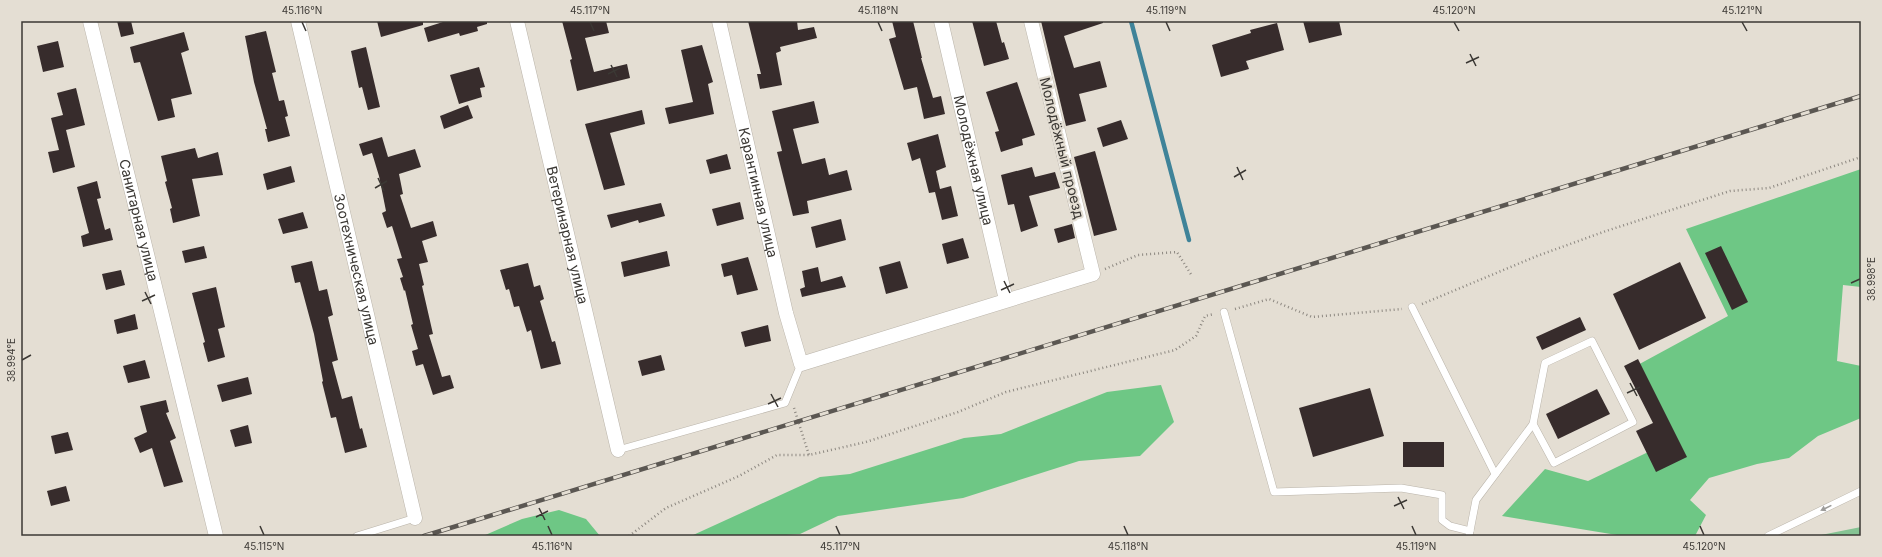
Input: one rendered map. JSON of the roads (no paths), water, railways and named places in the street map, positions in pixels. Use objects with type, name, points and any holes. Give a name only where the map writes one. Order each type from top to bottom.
[{"type":"street","name":"Санитарная улица","points":[[90,21],[216,536]]},
{"type":"street","name":"Зоотехническая улица","points":[[298,21],[415,518]]},
{"type":"street","name":"Ветеринарная улица","points":[[517,21],[618,450]]},
{"type":"street","name":"Карантинная улица","points":[[719,21],[786,313],[801,364]]},
{"type":"street","name":"Молодёжная улица","points":[[941,21],[1006,300]]},
{"type":"street","name":"Молодёжный проезд","points":[[1006,300],[1093,274],[1031,21]]},
{"type":"street","points":[[801,364],[1006,300]]},
{"type":"lane","points":[[1412,308],[1496,474]]},
{"type":"lane","points":[[1224,312],[1274,492],[1401,488],[1442,495],[1442,520],[1450,526],[1469,533],[1476,500],[1533,424],[1545,363],[1592,341],[1633,422],[1554,463],[1533,424]]},
{"type":"lane","points":[[618,450],[784,403],[801,364]]},
{"type":"lane","points":[[1768,536],[1861,491]]},
{"type":"lane","points":[[357,536],[415,518]]},
{"type":"waterway","points":[[1131,21],[1189,240]]},
{"type":"railway","points":[[424,536],[1861,96]]}]
